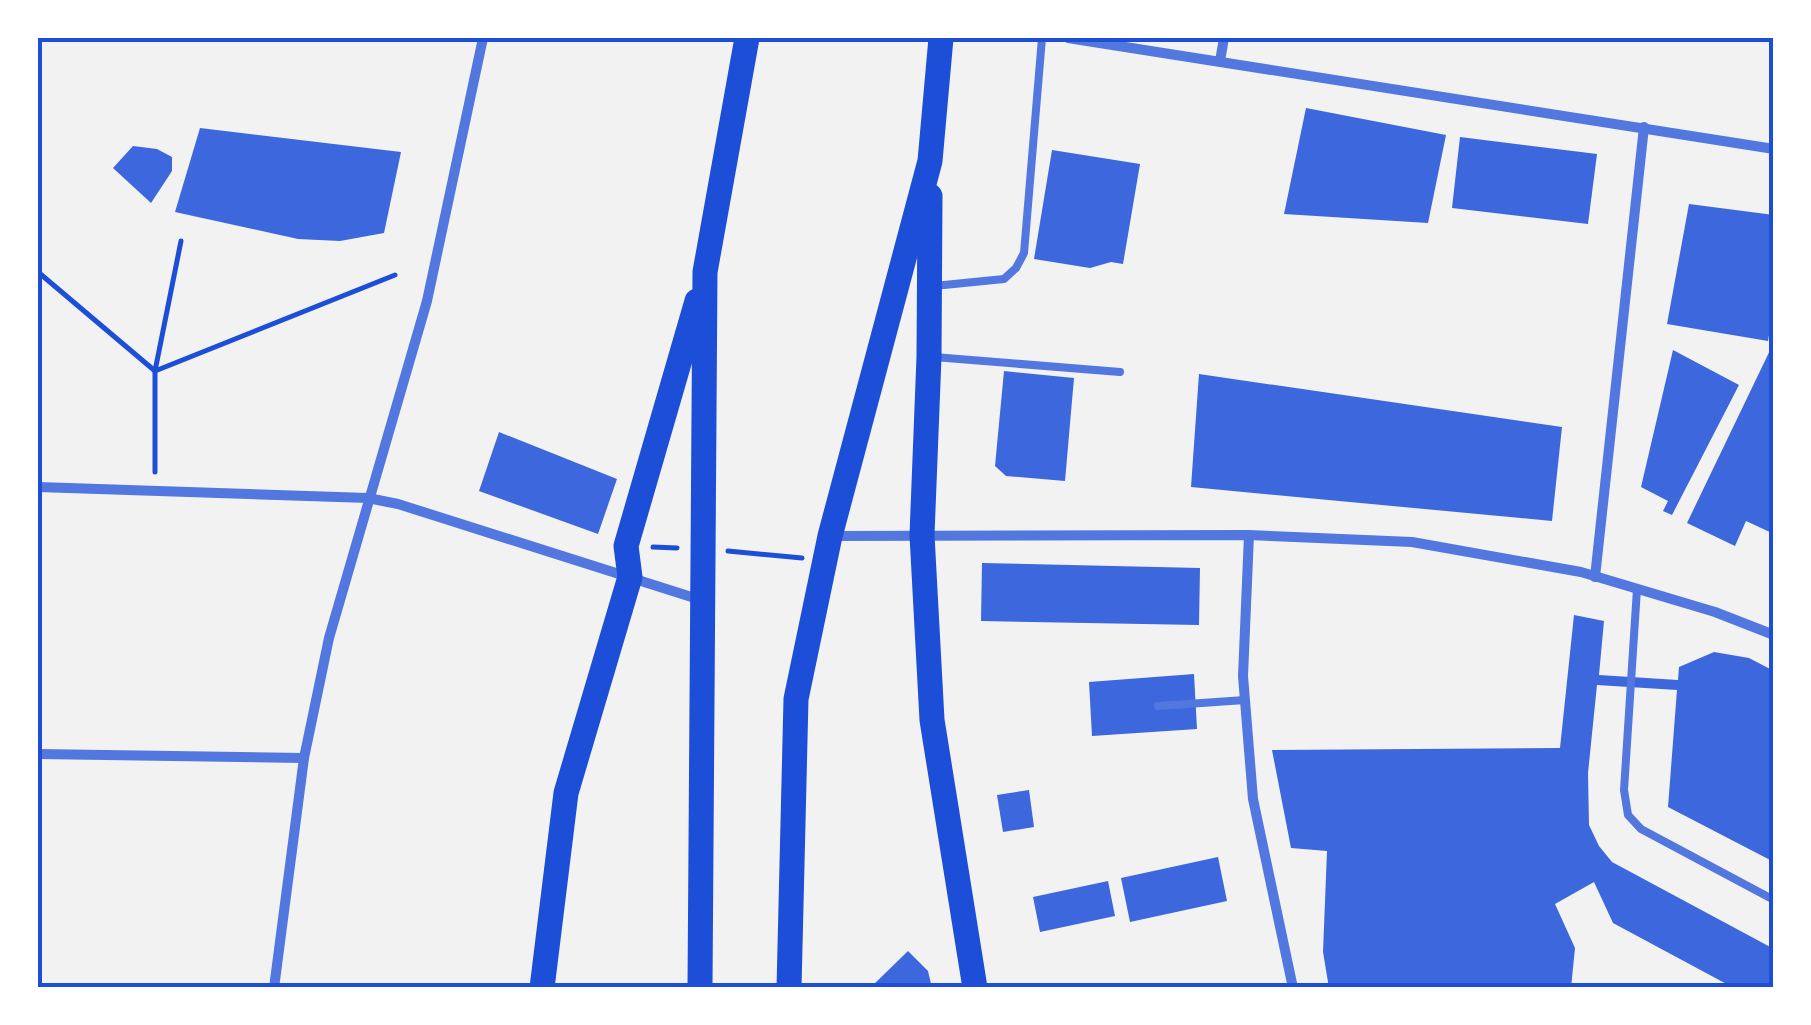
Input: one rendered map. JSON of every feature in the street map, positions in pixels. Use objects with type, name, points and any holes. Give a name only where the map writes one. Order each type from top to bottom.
[{"type":"main road","points":[[542,988],[566,793],[630,577],[626,546],[705,272],[747,38]]},
{"type":"main road","points":[[941,38],[930,161],[929,357],[922,535],[932,720],[976,988]]},
{"type":"main road","points":[[789,988],[796,699],[830,536],[930,161]]},
{"type":"main road","points":[[700,988],[705,272]]},
{"type":"street","points":[[274,988],[304,758],[328,638],[427,301],[484,38]]},
{"type":"street","points":[[1068,38],[1774,149]]},
{"type":"street","points":[[1220,61],[1224,38]]},
{"type":"street","points":[[1595,577],[1644,127]]},
{"type":"street","points":[[38,487],[368,498],[704,600]]},
{"type":"street","points":[[1249,535],[1244,700],[1252,800],[1293,988]]},
{"type":"street","points":[[830,536],[1249,535],[1412,542],[1595,577],[1715,612],[1774,635]]},
{"type":"street","points":[[38,754],[304,758]]},
{"type":"lane","points":[[930,287],[1004,279],[1016,268],[1024,252],[1042,38]]},
{"type":"lane","points":[[929,357],[1120,372]]},
{"type":"lane","points":[[1637,589],[1624,790],[1628,815],[1641,829],[1774,900]]},
{"type":"lane","points":[[1158,706],[1244,700]]},
{"type":"path","points":[[154,490],[155,372],[180,241]]},
{"type":"path","points":[[38,272],[155,372]]},
{"type":"path","points":[[155,372],[395,275]]},
{"type":"building","points":[[1306,108],[1446,135],[1428,223],[1284,214]]},
{"type":"building","points":[[200,128],[401,152],[384,233],[340,241],[298,239],[175,212]]},
{"type":"building","points":[[1460,137],[1597,154],[1588,224],[1452,208]]},
{"type":"building","points":[[133,146],[157,149],[172,157],[172,171],[151,203],[113,168]]},
{"type":"building","points":[[1052,150],[1140,164],[1123,264],[1111,262],[1090,268],[1034,259]]},
{"type":"building","points":[[1689,204],[1774,215],[1774,307],[1768,341],[1667,324]]},
{"type":"building","points":[[1774,342],[1774,534],[1746,521],[1735,546],[1687,523]]},
{"type":"building","points":[[1673,350],[1739,385],[1672,515],[1663,511],[1668,501],[1641,487]]},
{"type":"building","points":[[1004,371],[1074,378],[1065,481],[1006,476],[995,466]]},
{"type":"building","points":[[1199,374],[1562,427],[1552,521],[1191,487]]},
{"type":"building","points":[[499,432],[617,479],[598,534],[479,491]]},
{"type":"building","points":[[982,563],[1200,568],[1199,625],[981,621]]},
{"type":"building","points":[[1574,615],[1604,621],[1599,675],[1678,680],[1679,667],[1714,652],[1749,658],[1774,671],[1774,862],[1668,807],[1677,690],[1597,685],[1588,773],[1589,825],[1612,862],[1774,949],[1774,988],[1734,988],[1613,923],[1594,882],[1555,904],[1575,948],[1571,988],[1329,988],[1323,952],[1327,851],[1291,848],[1272,750],[1560,748]]},
{"type":"building","points":[[1194,674],[1197,729],[1092,736],[1089,682]]},
{"type":"building","points":[[1029,790],[1034,827],[1003,832],[997,795]]},
{"type":"building","points":[[1218,857],[1227,901],[1130,922],[1121,878]]},
{"type":"building","points":[[1108,881],[1115,916],[1040,932],[1033,897]]},
{"type":"building","points":[[908,951],[928,971],[932,988],[870,988]]}]
